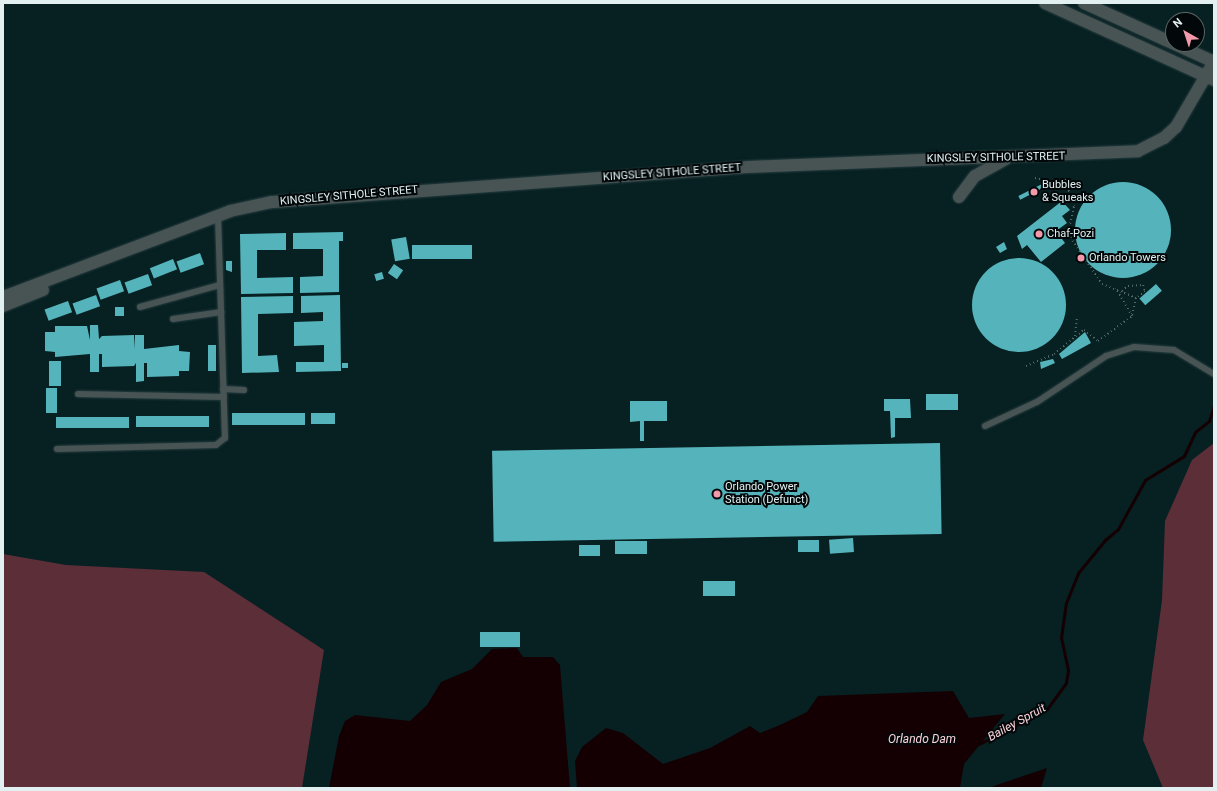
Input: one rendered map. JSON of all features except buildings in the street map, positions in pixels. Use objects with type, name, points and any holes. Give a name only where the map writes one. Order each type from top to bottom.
[{"type":"street","points":[[1045,3],[1210,78]]},
{"type":"street","points":[[1084,3],[1214,62]]},
{"type":"street","name":"KINGSLEY SITHOLE STREET","points":[[3,297],[97,264],[218,216],[272,202],[748,167],[1117,154],[1152,146],[1176,127],[1210,78],[1214,62]]},
{"type":"street","points":[[959,197],[975,176],[1012,157]]},
{"type":"street","name":"KINGSLEY SITHOLE STREET","points":[[3,306],[97,264]]},
{"type":"lane","points":[[57,449],[216,445],[224,438],[218,216]]},
{"type":"lane","points":[[140,307],[220,285]]},
{"type":"lane","points":[[173,319],[221,312]]},
{"type":"lane","points":[[985,426],[1037,402],[1106,356],[1134,347],[1174,350],[1214,374]]},
{"type":"lane","points":[[223,389],[244,390]]},
{"type":"lane","points":[[78,394],[224,397]]},
{"type":"path","points":[[1035,178],[1058,183],[1065,179],[1074,207],[1068,234],[1102,284],[1116,288],[1136,298]]},
{"type":"path","points":[[1026,366],[1054,354],[1084,330],[1098,341],[1132,316],[1136,298],[1145,291],[1142,285],[1128,286],[1122,291]]},
{"type":"path","points":[[1116,288],[1132,316]]},
{"type":"path","points":[[1074,338],[1078,316]]},
{"type":"shaded area","points":[[1214,443],[1214,788],[1163,788],[1143,740],[1162,600],[1165,521],[1192,460]]},
{"type":"shaded area","points":[[3,554],[66,565],[204,572],[324,650],[302,788],[3,788]]},
{"type":"water","points":[[517,648],[523,657],[553,657],[560,665],[570,788],[329,788],[339,736],[345,721],[355,715],[410,721],[427,705],[441,682],[472,669],[492,649]]},
{"type":"water","name":"Orlando Dam","points":[[953,691],[969,718],[1005,714],[964,764],[960,788],[577,788],[575,761],[582,747],[606,728],[623,733],[663,764],[710,748],[750,726],[760,733],[780,725],[807,712],[818,696]]},
{"type":"water","points":[[1047,768],[1041,788],[988,788]]},
{"type":"waterway","name":"Bailey Spruit","points":[[979,744],[1047,709],[1066,683],[1068,670],[1061,638],[1066,603],[1078,573],[1105,540],[1118,529],[1145,480],[1184,456],[1195,432],[1209,421],[1214,406]]},
{"type":"place","name":"Bubbles & Squeaks","points":[[1034,192]]},
{"type":"place","name":"Chaf-Pozi","points":[[1039,234]]},
{"type":"place","name":"Orlando Towers","points":[[1081,258]]},
{"type":"place","name":"Orlando Power Station (Defunct)","points":[[717,494]]}]
